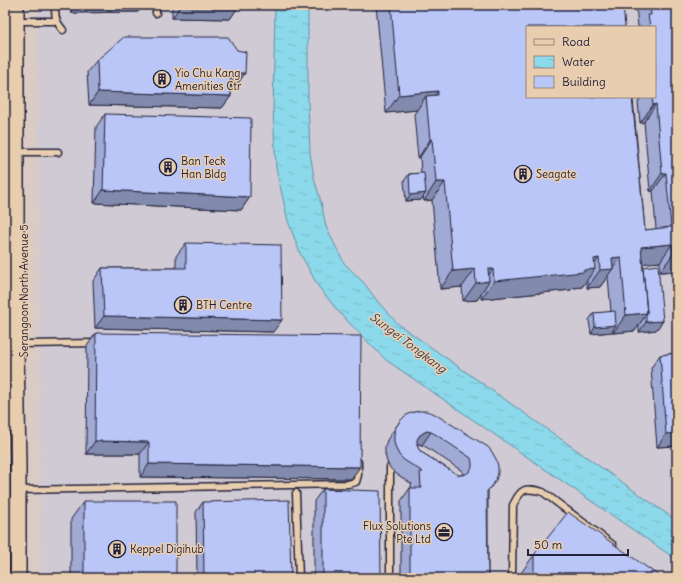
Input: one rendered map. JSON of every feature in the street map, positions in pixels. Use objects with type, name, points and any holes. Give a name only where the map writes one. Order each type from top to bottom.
[{"type":"street","name":"Serangoon North Avenue 5","points":[[16,5],[16,349],[25,578]]},
{"type":"street","name":"Serangoon North Avenue 5","points":[[18,578],[24,344],[25,5]]},
{"type":"lane","points":[[55,5],[56,21],[63,30]]},
{"type":"lane","points":[[156,5],[156,13]]},
{"type":"lane","points":[[24,21],[56,21]]},
{"type":"lane","points":[[25,152],[58,152]]},
{"type":"lane","points":[[24,344],[101,343]]},
{"type":"lane","points":[[21,490],[348,484],[356,482],[358,475],[358,452]]},
{"type":"lane","points":[[390,466],[390,578]]},
{"type":"lane","points":[[512,578],[514,505],[519,494],[524,490],[531,489],[543,492],[620,549]]},
{"type":"lane","points":[[296,493],[299,578]]},
{"type":"shaded area","points":[[38,5],[677,5],[677,578],[41,578]]},
{"type":"water","name":"Sungei Tongkang","points":[[275,5],[308,5],[308,101],[310,152],[314,178],[326,227],[344,263],[364,283],[378,302],[398,324],[677,521],[677,560],[386,360],[337,310],[318,286],[300,253],[288,221],[276,168],[273,110]]},
{"type":"building","points":[[181,5],[239,5],[239,6]]},
{"type":"building","name":"Seagate","points":[[391,5],[623,5],[625,26],[526,26],[526,98],[632,98],[645,230],[671,227],[666,173],[662,173],[656,104],[653,105],[652,98],[656,98],[656,26],[650,26],[648,15],[651,15],[650,5],[677,5],[677,254],[673,254],[672,244],[641,247],[647,313],[626,315],[621,257],[612,258],[613,269],[600,270],[599,258],[594,259],[595,269],[584,270],[584,272],[494,281],[493,269],[488,269],[489,281],[476,283],[475,269],[453,271],[445,182],[436,182],[426,96],[438,95],[438,91],[399,95]]},
{"type":"building","name":"Yio Chu Kang Amenities Ctr","points":[[124,37],[228,37],[237,50],[246,52],[245,73],[230,73],[231,96],[98,92],[97,60]]},
{"type":"building","name":"Ban Teck Han Bldg","points":[[105,114],[251,118],[250,197],[103,190]]},
{"type":"building","points":[[424,173],[426,193],[410,195],[409,174]]},
{"type":"building","name":"BTH Centre","points":[[186,243],[281,245],[282,320],[104,316],[102,268],[186,268]]},
{"type":"building","points":[[658,265],[663,321],[646,322],[647,313],[643,267]]},
{"type":"building","points":[[615,311],[616,325],[595,327],[594,313]]},
{"type":"building","points":[[96,333],[361,336],[360,467],[149,464],[149,442],[95,441]]},
{"type":"building","points":[[677,353],[677,433],[666,434],[660,355]]},
{"type":"building","points":[[426,411],[433,413],[488,447],[496,459],[498,473],[496,480],[487,491],[488,578],[410,578],[410,488],[421,488],[420,472],[423,472],[399,455],[394,442],[394,434],[400,421],[411,413]],"holes":[[[427,431],[431,432],[471,458],[472,467],[470,471],[466,474],[458,475],[421,452],[418,448],[417,440],[423,433]]]},
{"type":"building","points":[[323,489],[380,491],[381,578],[323,578]]},
{"type":"building","points":[[289,500],[291,578],[204,578],[203,502]]},
{"type":"building","name":"Keppel Digihub","points":[[84,501],[176,501],[176,578],[84,578]]},
{"type":"building","points":[[568,512],[662,578],[534,578],[534,555]]},
{"type":"place","name":"Yio Chu Kang Amenities Ctr","points":[[162,79]]},
{"type":"place","name":"Ban Teck Han Bldg","points":[[168,167]]},
{"type":"place","name":"Seagate","points":[[523,174]]},
{"type":"place","name":"BTH Centre","points":[[183,305]]},
{"type":"place","name":"Flux Solutions Pte Ltd","points":[[444,532]]},
{"type":"place","name":"Keppel Digihub","points":[[117,549]]}]
